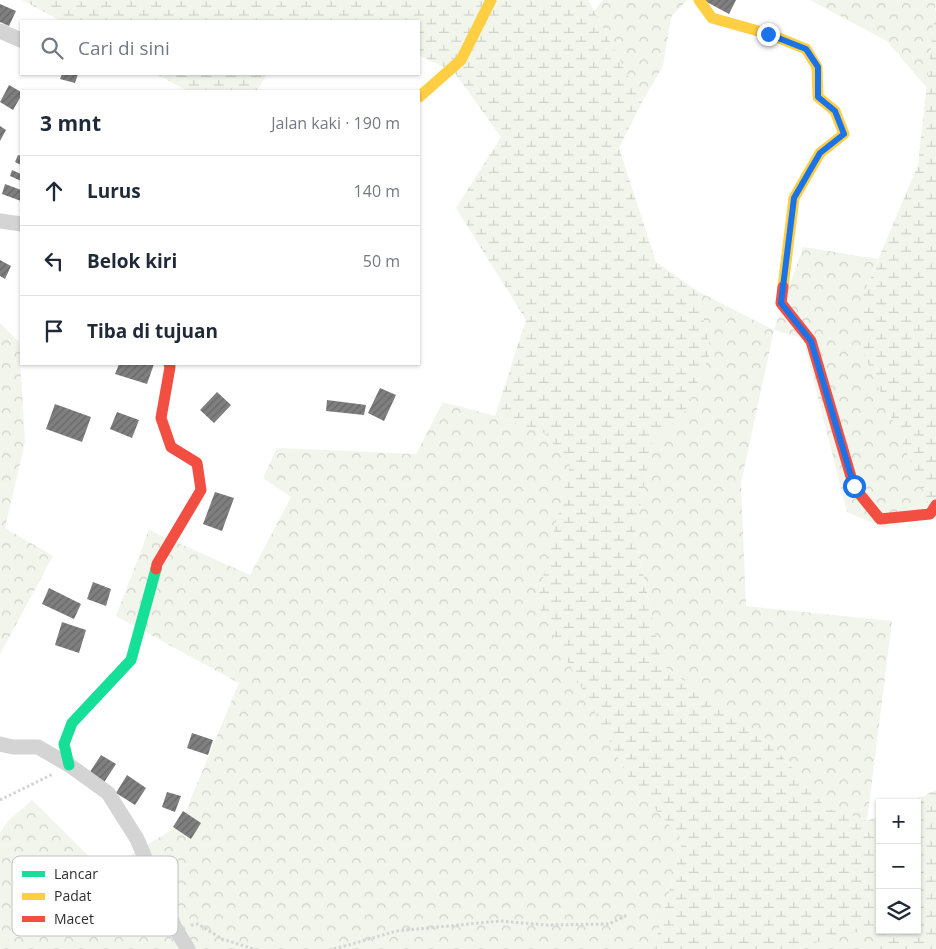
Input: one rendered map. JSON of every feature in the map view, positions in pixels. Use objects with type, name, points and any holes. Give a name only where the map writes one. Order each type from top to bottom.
[{"type":"street","points":[[420,96],[461,60],[491,0]]},
{"type":"street","points":[[699,0],[712,18],[768,34],[806,49],[818,67],[818,97],[835,111],[844,134],[820,153],[794,198],[781,303],[811,341],[854,486],[880,519],[930,514],[936,505]]},
{"type":"street","points":[[0,30],[20,40]]},
{"type":"street","points":[[0,221],[20,224]]},
{"type":"street","points":[[69,766],[64,744],[72,723],[132,660],[157,564],[201,490],[197,463],[171,447],[161,418],[170,365]]},
{"type":"street","points":[[0,744],[38,748],[69,766],[108,793],[137,839],[144,856]]},
{"type":"street","points":[[178,933],[188,949]]},
{"type":"path","points":[[0,800],[69,766]]},
{"type":"path","points":[[334,949],[397,931],[500,922],[546,925],[609,924],[627,915]]},
{"type":"path","points":[[178,927],[198,924],[222,939],[254,949]]},
{"type":"green space","points":[[22,0],[588,0],[642,102],[619,148],[656,262],[697,291],[711,351],[686,410],[652,443],[635,535],[662,665],[771,743],[826,808],[867,821],[876,818],[876,934],[921,934],[921,799],[917,799],[936,790],[936,949],[878,949],[869,929],[790,949],[655,949],[683,840],[632,784],[537,603],[570,465],[543,432],[495,416],[526,320],[456,208],[501,137],[454,72],[420,55],[420,20],[59,20]]},
{"type":"green space","points":[[603,0],[687,0],[671,17],[663,66],[642,102],[594,11]]},
{"type":"green space","points":[[810,0],[936,0],[927,88],[887,41]]},
{"type":"green space","points":[[935,11],[936,521],[862,349],[863,296],[918,165]]},
{"type":"green space","points":[[158,75],[266,75],[258,90],[186,90]]},
{"type":"green space","points":[[803,247],[878,259],[863,296],[933,514],[885,528],[847,512],[803,338],[774,330]]},
{"type":"green space","points":[[697,291],[774,330],[741,483],[746,606],[892,621],[867,821],[826,808],[771,743],[662,665],[635,535],[652,443],[686,410],[711,351]]},
{"type":"green space","points":[[0,323],[19,342],[25,442],[5,528],[53,556],[0,654]]},
{"type":"green space","points":[[443,402],[495,416],[543,432],[570,465],[538,603],[632,784],[683,840],[655,949],[0,949],[0,833],[7,822],[32,800],[89,856],[12,856],[12,936],[178,936],[178,856],[129,856],[180,825],[239,683],[116,616],[149,530],[250,575],[291,497],[263,478],[277,448],[416,454]]},
{"type":"green space","points":[[870,928],[878,949],[791,949]]},
{"type":"building","points":[[703,0],[736,0],[729,14]]},
{"type":"building","points":[[0,4],[16,11],[9,26],[0,22]]},
{"type":"building","points":[[62,75],[78,75],[75,83],[60,79]]},
{"type":"building","points":[[9,85],[20,91],[20,98],[13,110],[0,102]]},
{"type":"building","points":[[0,126],[6,130],[0,141]]},
{"type":"building","points":[[18,155],[20,156],[20,164],[15,162]]},
{"type":"building","points":[[12,170],[20,174],[20,181],[10,176]]},
{"type":"building","points":[[5,184],[20,190],[20,201],[2,194]]},
{"type":"building","points":[[0,260],[11,266],[5,279],[0,276]]},
{"type":"building","points":[[119,365],[154,365],[147,384],[115,374]]},
{"type":"building","points":[[380,388],[396,395],[384,421],[368,413]]},
{"type":"building","points":[[217,392],[231,405],[214,423],[200,410]]},
{"type":"building","points":[[327,400],[366,405],[364,415],[326,411]]},
{"type":"building","points":[[55,404],[91,417],[82,442],[46,429]]},
{"type":"building","points":[[117,412],[139,420],[132,438],[110,429]]},
{"type":"building","points":[[215,492],[234,498],[222,531],[203,524]]},
{"type":"building","points":[[93,582],[111,589],[106,606],[87,599]]},
{"type":"building","points":[[49,588],[81,604],[74,619],[42,604]]},
{"type":"building","points":[[62,622],[86,630],[79,653],[55,645]]},
{"type":"building","points":[[192,733],[213,740],[208,755],[187,748]]},
{"type":"building","points":[[101,755],[116,764],[103,784],[88,775]]},
{"type":"building","points":[[127,775],[146,788],[135,805],[116,793]]},
{"type":"building","points":[[167,792],[181,796],[175,812],[162,807]]},
{"type":"building","points":[[183,811],[201,823],[191,839],[173,827]]},
{"type":"traffic: fast","points":[[69,765],[64,744],[72,723],[131,660],[156,569]]},
{"type":"traffic: slow","points":[[420,96],[461,60],[491,0]]},
{"type":"traffic: slow","points":[[699,0],[712,18],[769,34],[806,49],[817,67],[818,97],[835,111],[844,134],[820,153],[794,198],[783,287]]},
{"type":"traffic: jam","points":[[783,287],[781,303],[811,341],[854,487],[880,519],[930,514],[936,505]]},
{"type":"traffic: jam","points":[[156,569],[157,564],[201,490],[197,463],[171,447],[161,418],[169,365]]},
{"type":"route","points":[[768,34],[806,49],[818,67],[818,97],[835,111],[844,134],[820,153],[794,198],[781,303],[811,341],[854,486]]}]
